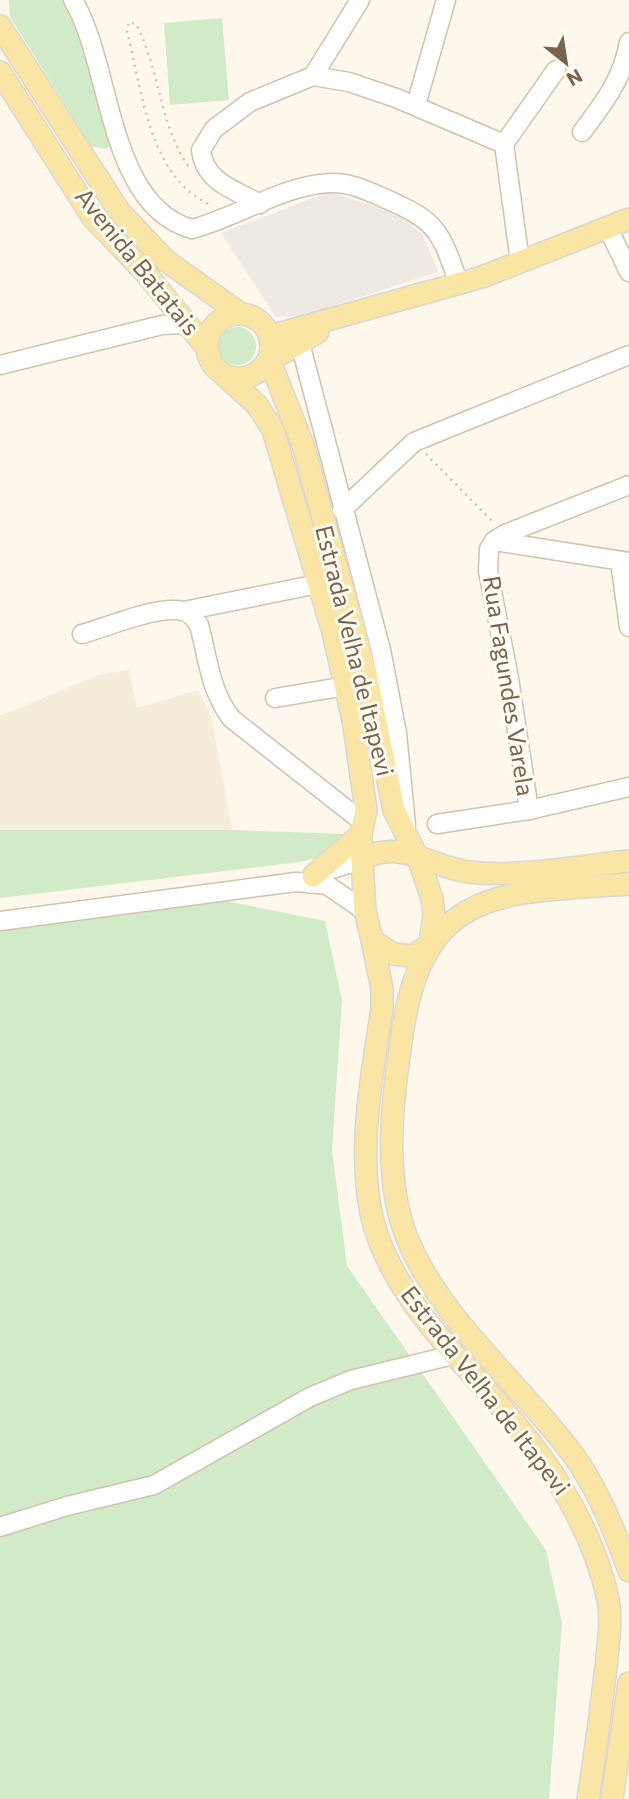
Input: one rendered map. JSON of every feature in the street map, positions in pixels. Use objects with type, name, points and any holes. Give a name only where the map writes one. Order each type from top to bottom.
[{"type":"main road","points":[[0,26],[119,211],[165,260],[236,310],[259,321],[269,350],[264,367],[248,377],[224,375],[211,364],[206,346],[216,323],[236,310]]},
{"type":"main road","name":"Avenida Batatais","points":[[0,72],[7,95],[93,218],[144,270],[206,346]]},
{"type":"main road","points":[[269,350],[338,320],[459,284],[629,219]]},
{"type":"main road","points":[[269,350],[283,353],[338,320]]},
{"type":"main road","name":"Estrada Velha de Itapevi","points":[[269,350],[303,445],[368,685],[394,810],[419,860],[434,914],[430,944],[406,1004],[396,1073],[393,1162],[402,1223],[414,1254],[434,1288],[573,1454],[618,1539],[629,1571]]},
{"type":"main road","name":"Estrada Velha de Itapevi","points":[[224,375],[257,405],[273,430],[345,686],[361,765],[366,810],[362,828],[366,858],[365,911],[382,999],[366,1156],[372,1217],[390,1264],[410,1298],[453,1355],[488,1391],[557,1477],[582,1520],[609,1602],[608,1648],[588,1799]]},
{"type":"main road","points":[[305,879],[362,828]]},
{"type":"main road","points":[[366,858],[388,849],[399,849],[419,860],[468,872],[515,871],[629,861]]},
{"type":"main road","points":[[372,940],[383,949],[401,957],[413,956],[430,944],[461,914],[497,897],[629,884]]},
{"type":"main road","points":[[612,1799],[629,1683]]},
{"type":"street","points":[[73,0],[83,17],[92,42],[122,152],[146,195],[175,222],[192,229],[309,186],[331,183],[353,186],[413,211],[434,227],[442,237],[459,284]]},
{"type":"street","points":[[313,76],[360,0]]},
{"type":"street","points":[[416,106],[445,3],[427,0]]},
{"type":"street","points":[[582,132],[616,85],[626,62],[629,42]]},
{"type":"street","points":[[520,262],[504,144],[556,70]]},
{"type":"street","points":[[260,204],[210,176],[204,168],[201,150],[214,129],[250,102],[313,76],[349,82],[416,106],[453,125],[504,144]]},
{"type":"street","points":[[608,228],[629,272]]},
{"type":"street","points":[[0,365],[162,325],[187,324]]},
{"type":"street","points":[[300,344],[381,650],[397,733],[408,835]]},
{"type":"street","points":[[342,510],[414,442],[629,355]]},
{"type":"street","points":[[500,537],[629,485]]},
{"type":"street","points":[[500,537],[625,562],[629,627]]},
{"type":"street","name":"Rua Fagundes Varela","points":[[500,537],[489,549],[488,571],[509,678],[529,810]]},
{"type":"street","points":[[82,634],[159,612],[184,611],[318,584]]},
{"type":"street","points":[[184,611],[199,625],[212,686],[219,703],[232,719],[362,828]]},
{"type":"street","points":[[275,698],[345,686]]},
{"type":"street","points":[[437,824],[529,810],[629,787]]},
{"type":"street","points":[[0,921],[305,879],[366,858]]},
{"type":"street","points":[[305,879],[327,885],[365,911]]},
{"type":"street","points":[[0,1527],[67,1506],[154,1485],[310,1397],[351,1380],[453,1355]]},
{"type":"path","points":[[192,171],[176,147],[165,121],[153,68],[140,32],[136,24],[129,22],[127,32],[161,152],[172,173],[205,203],[234,215]]},
{"type":"path","points":[[414,442],[500,537]]},
{"type":"shaded area","points":[[329,192],[399,214],[423,235],[438,272],[302,316],[276,317],[221,233]]},
{"type":"shaded area","points":[[129,670],[137,708],[198,690],[212,720],[232,830],[0,830],[0,716],[98,675]]},
{"type":"green space","points":[[9,0],[68,0],[79,17],[112,145],[105,149],[91,146],[10,17]]},
{"type":"green space","points":[[222,18],[229,100],[170,105],[164,23]]},
{"type":"green space","points":[[237,327],[251,332],[256,346],[251,360],[237,365],[223,360],[218,346],[223,332]]},
{"type":"green space","points":[[0,830],[232,830],[345,834],[319,858],[299,862],[0,898]]},
{"type":"green space","points":[[216,899],[325,921],[342,1000],[332,1150],[347,1266],[546,1550],[562,1623],[549,1799],[0,1799],[0,928]]}]
